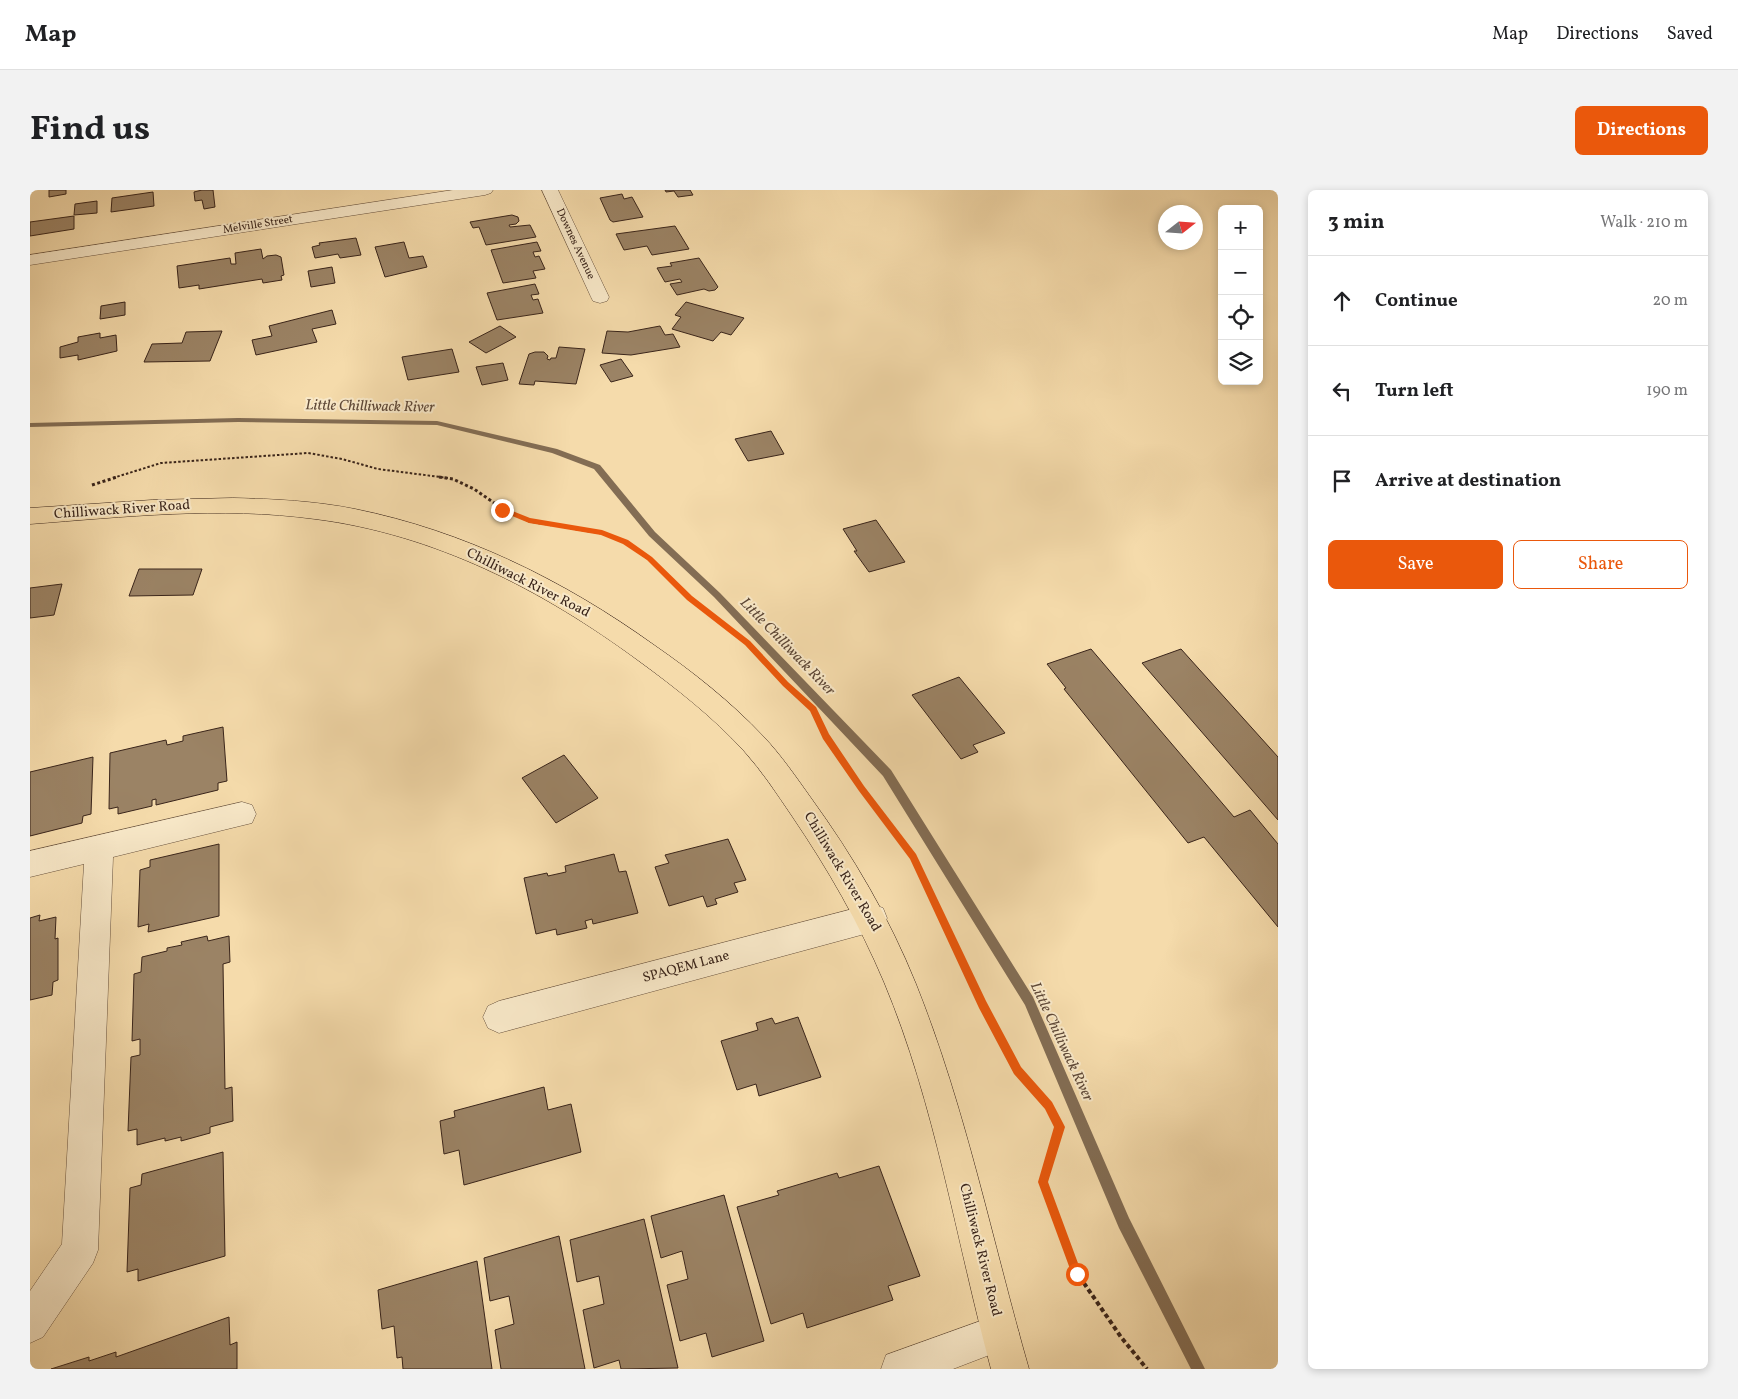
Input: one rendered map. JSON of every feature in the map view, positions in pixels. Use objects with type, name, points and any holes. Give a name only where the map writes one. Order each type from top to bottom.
[{"type":"main road","name":"Chilliwack River Road","points":[[30,516],[196,505],[292,508],[352,516],[378,522],[429,536],[480,556],[588,612],[670,668],[752,742],[818,827],[872,918],[907,996],[940,1090],[1010,1369]]},
{"type":"street","name":"Melville Street","points":[[30,260],[485,190]]},
{"type":"street","name":"Downes Avenue","points":[[550,190],[600,297]]},
{"type":"street","points":[[30,864],[242,814]]},
{"type":"street","points":[[30,1324],[80,1250],[99,848]]},
{"type":"street","name":"SPAQEM Lane","points":[[500,1017],[872,918]]},
{"type":"street","points":[[900,1369],[1000,1333]]},
{"type":"path","points":[[86,488],[160,464],[308,453],[342,459],[378,469],[453,479],[474,489],[502,510],[529,521],[602,533],[626,542],[650,559],[689,598],[747,643],[785,684],[813,709],[826,736],[856,781],[913,856],[983,1004],[1018,1071],[1049,1105],[1060,1127],[1043,1182],[1077,1274],[1146,1369]]},
{"type":"building","points":[[49,190],[66,190],[66,194],[49,197]]},
{"type":"building","points":[[213,190],[215,207],[204,209],[202,200],[195,201],[194,192]]},
{"type":"building","points":[[665,190],[690,190],[693,195],[678,197],[674,191],[666,192]]},
{"type":"building","points":[[153,192],[154,206],[111,212],[112,198]]},
{"type":"building","points":[[622,194],[624,199],[632,197],[643,217],[613,222],[610,220],[600,198]]},
{"type":"building","points":[[97,201],[97,213],[74,215],[75,204]]},
{"type":"building","points":[[512,215],[518,217],[519,221],[516,224],[509,225],[510,227],[530,225],[536,237],[486,245],[479,227],[473,228],[470,222]]},
{"type":"building","points":[[74,216],[74,229],[30,236],[30,222]]},
{"type":"building","points":[[675,226],[689,249],[652,255],[647,246],[624,250],[616,234]]},
{"type":"building","points":[[356,238],[361,255],[340,258],[338,254],[315,258],[312,247],[320,245],[319,243]]},
{"type":"building","points":[[404,242],[409,258],[423,256],[427,267],[385,277],[375,247]]},
{"type":"building","points":[[537,242],[541,251],[533,252],[535,257],[539,256],[545,269],[533,271],[536,278],[503,283],[491,250]]},
{"type":"building","points":[[261,249],[263,259],[267,256],[276,255],[281,257],[284,275],[281,276],[282,280],[263,283],[262,279],[199,289],[199,285],[179,288],[177,266],[230,258],[231,264],[236,264],[235,253]]},
{"type":"building","points":[[699,258],[718,287],[715,290],[709,291],[704,289],[677,295],[670,284],[682,282],[680,279],[665,282],[657,268],[672,266],[670,263]]},
{"type":"building","points":[[332,267],[335,283],[311,287],[308,271]]},
{"type":"building","points":[[535,284],[539,294],[531,295],[533,300],[538,299],[543,313],[497,320],[487,293]]},
{"type":"building","points":[[125,302],[125,315],[100,319],[101,306]]},
{"type":"building","points":[[686,302],[744,318],[731,335],[721,332],[713,341],[672,329],[681,317],[675,315]]},
{"type":"building","points":[[332,310],[336,324],[312,329],[317,342],[256,355],[252,340],[272,336],[269,326]]},
{"type":"building","points":[[500,326],[516,337],[486,353],[469,342]]},
{"type":"building","points":[[660,326],[665,335],[673,334],[680,347],[631,355],[602,353],[607,331],[628,332]]},
{"type":"building","points":[[222,331],[210,361],[144,362],[152,344],[182,343],[186,332]]},
{"type":"building","points":[[100,333],[100,338],[116,335],[117,351],[78,360],[78,355],[60,358],[60,347],[78,342],[78,337]]},
{"type":"building","points":[[559,347],[585,349],[576,384],[535,381],[534,385],[519,384],[529,354],[544,352],[548,356],[547,359],[550,360],[551,358],[556,358]]},
{"type":"building","points":[[452,349],[459,372],[408,380],[402,357]]},
{"type":"building","points":[[621,359],[633,376],[611,382],[600,365]]},
{"type":"building","points":[[503,363],[508,380],[482,385],[476,367]]},
{"type":"building","points":[[771,431],[784,454],[748,461],[735,439]]},
{"type":"building","points":[[876,520],[905,562],[869,572],[854,551],[857,551],[843,529]]},
{"type":"building","points":[[139,569],[202,569],[193,595],[129,596]]},
{"type":"building","points":[[62,584],[54,615],[30,618],[30,588]]},
{"type":"building","points":[[1091,649],[1234,817],[1250,810],[1278,844],[1278,927],[1204,837],[1188,843],[1064,689],[1066,688],[1047,664]]},
{"type":"building","points":[[1181,649],[1278,757],[1278,820],[1142,663]]},
{"type":"building","points":[[959,677],[1005,733],[973,745],[978,752],[961,759],[912,695]]},
{"type":"building","points":[[223,727],[227,781],[218,783],[218,790],[156,805],[156,799],[152,800],[152,806],[118,814],[118,807],[109,809],[110,753],[166,740],[167,745],[183,741],[183,736]]},
{"type":"building","points":[[564,755],[598,798],[556,823],[522,778]]},
{"type":"building","points":[[93,757],[91,814],[83,816],[82,823],[30,836],[30,772]]},
{"type":"building","points":[[728,839],[746,880],[734,883],[738,892],[715,899],[717,904],[707,907],[703,896],[669,906],[655,867],[669,863],[665,855]]},
{"type":"building","points":[[219,844],[219,916],[148,932],[149,924],[138,927],[140,870],[150,867],[150,860]]},
{"type":"building","points":[[614,854],[619,872],[626,871],[638,913],[593,924],[592,919],[585,921],[587,928],[557,935],[556,929],[536,934],[524,878],[547,873],[548,876],[566,872],[565,866]]},
{"type":"building","points":[[40,915],[39,921],[56,917],[55,939],[58,938],[58,980],[53,982],[52,995],[30,1000],[30,918]]},
{"type":"building","points":[[207,936],[208,941],[229,936],[230,962],[223,964],[225,1089],[232,1087],[233,1121],[210,1127],[210,1133],[181,1141],[181,1137],[165,1141],[165,1138],[137,1145],[137,1129],[128,1131],[131,1057],[140,1055],[140,1039],[132,1041],[134,974],[141,972],[142,957],[167,951],[167,948],[182,945],[181,942]]},
{"type":"building","points":[[798,1017],[821,1077],[759,1096],[756,1084],[737,1090],[721,1041],[758,1030],[756,1023],[772,1018],[775,1024]]},
{"type":"building","points":[[544,1087],[548,1110],[571,1104],[581,1152],[464,1185],[459,1150],[444,1154],[440,1121],[455,1117],[454,1111]]},
{"type":"building","points":[[223,1152],[225,1256],[138,1281],[138,1269],[127,1272],[130,1188],[141,1185],[142,1174]]},
{"type":"building","points":[[879,1166],[920,1276],[888,1286],[893,1300],[807,1328],[803,1313],[771,1324],[737,1207],[779,1195],[777,1191],[837,1173],[839,1178]]},
{"type":"building","points":[[724,1195],[764,1341],[712,1357],[706,1333],[680,1341],[667,1285],[688,1279],[682,1251],[661,1258],[651,1216]]},
{"type":"building","points":[[644,1219],[678,1368],[621,1369],[619,1360],[594,1368],[583,1310],[604,1304],[599,1276],[577,1282],[570,1240]]},
{"type":"building","points":[[559,1236],[585,1369],[501,1369],[495,1330],[514,1324],[509,1296],[490,1301],[484,1258]]},
{"type":"building","points":[[477,1261],[492,1369],[403,1369],[402,1357],[397,1358],[394,1326],[382,1329],[378,1290]]},
{"type":"building","points":[[229,1317],[230,1345],[237,1342],[237,1369],[51,1369],[89,1357],[89,1361],[116,1352],[116,1357]]},
{"type":"waterway","name":"Little Chilliwack River","points":[[30,425],[238,420],[437,423],[554,451],[597,467],[652,534],[717,595],[887,773],[1029,1001],[1124,1223],[1198,1369]]},
{"type":"route","points":[[502,510],[529,521],[602,533],[626,542],[650,559],[689,598],[747,643],[785,684],[813,709],[826,736],[862,789],[913,856],[983,1004],[1018,1071],[1049,1105],[1060,1127],[1043,1182],[1077,1274]]}]
